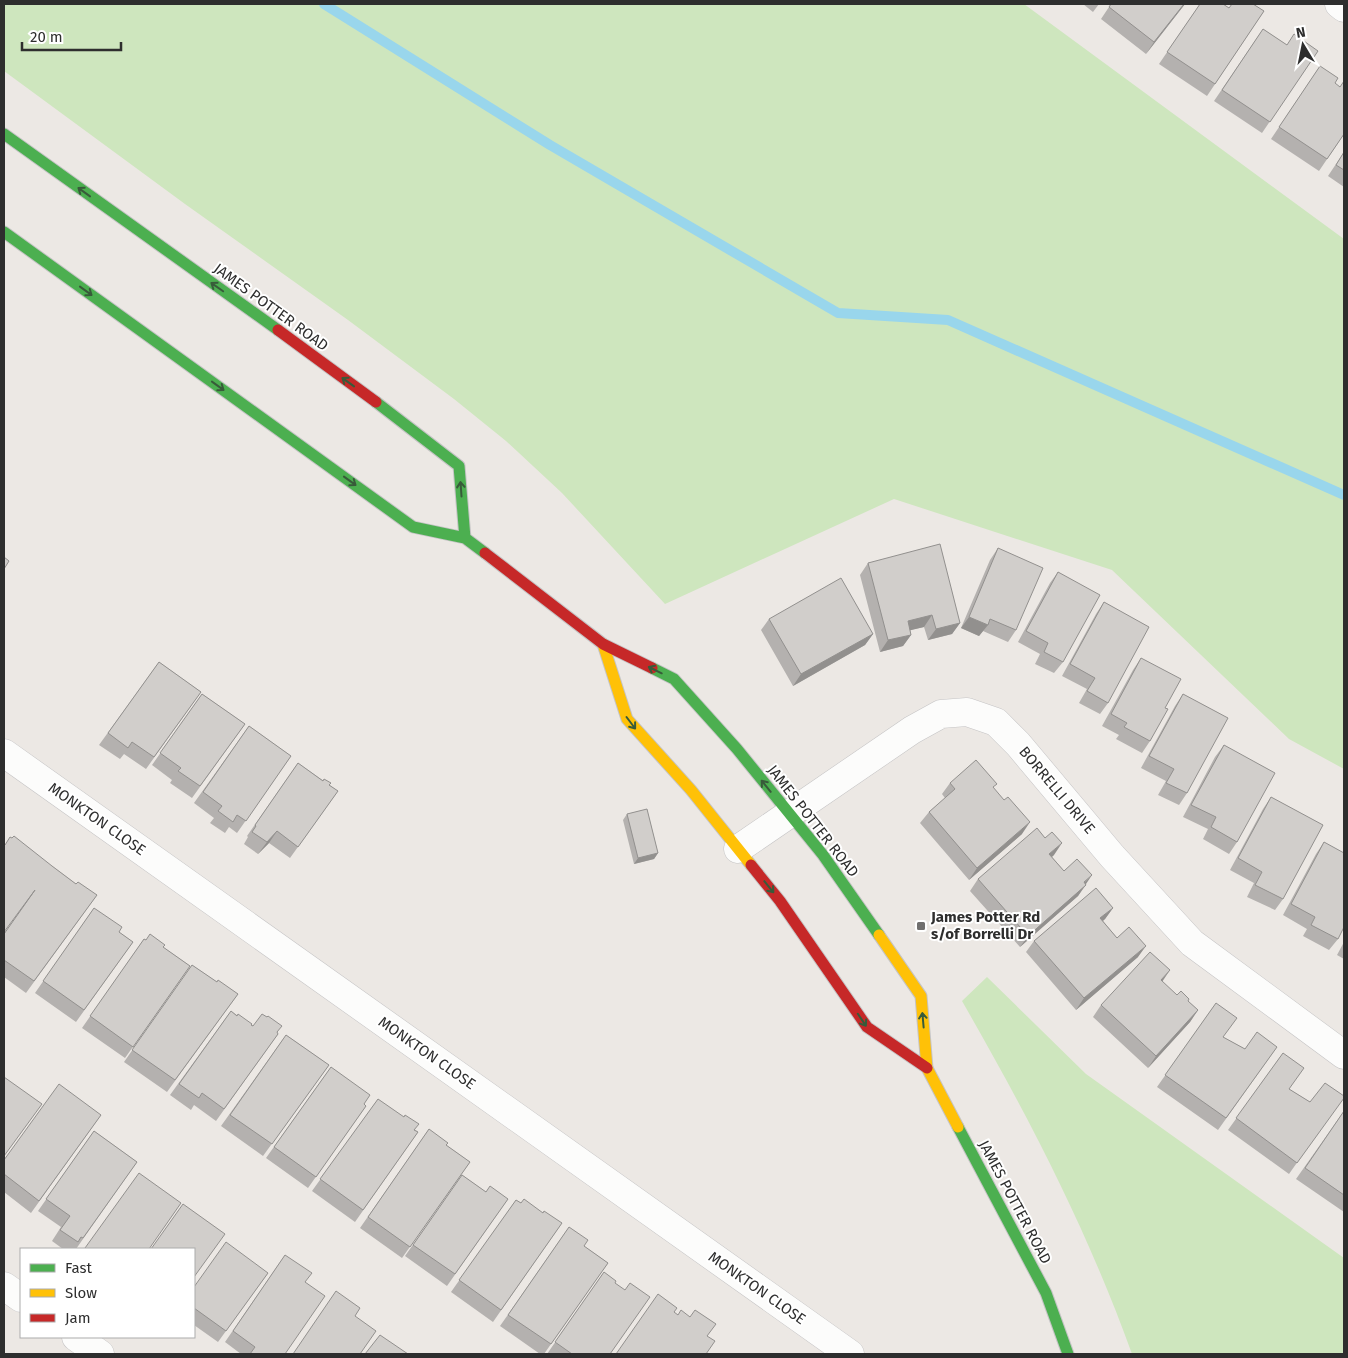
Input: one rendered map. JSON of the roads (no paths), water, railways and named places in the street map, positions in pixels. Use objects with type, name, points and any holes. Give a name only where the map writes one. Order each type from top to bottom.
[{"type":"main road","name":"JAMES POTTER ROAD","points":[[4,134],[259,316],[459,466],[465,538]]},
{"type":"main road","name":"JAMES POTTER ROAD","points":[[4,232],[413,527],[465,538],[603,644],[674,680],[737,749],[831,866],[921,996],[927,1068],[1046,1293],[1068,1354]]},
{"type":"main road","points":[[4,247],[66,276]]},
{"type":"main road","name":"JAMES POTTER ROAD","points":[[603,644],[627,720],[691,790],[780,901],[867,1027],[927,1068]]},
{"type":"street","points":[[1339,4],[1344,8]]},
{"type":"street","name":"BORRELLI DRIVE","points":[[738,849],[912,730],[941,714],[966,712],[996,722],[1018,744],[1112,856],[1192,943],[1344,1054]]},
{"type":"street","name":"MONKTON CLOSE","points":[[4,752],[850,1354]]},
{"type":"street","points":[[4,1286],[20,1297]]},
{"type":"street","points":[[77,1338],[100,1354]]},
{"type":"waterway","points":[[324,4],[550,145],[838,313],[948,320],[1344,495]]},
{"type":"place","name":"James Potter Rd s/of Borrelli Dr","points":[[921,926]]}]
